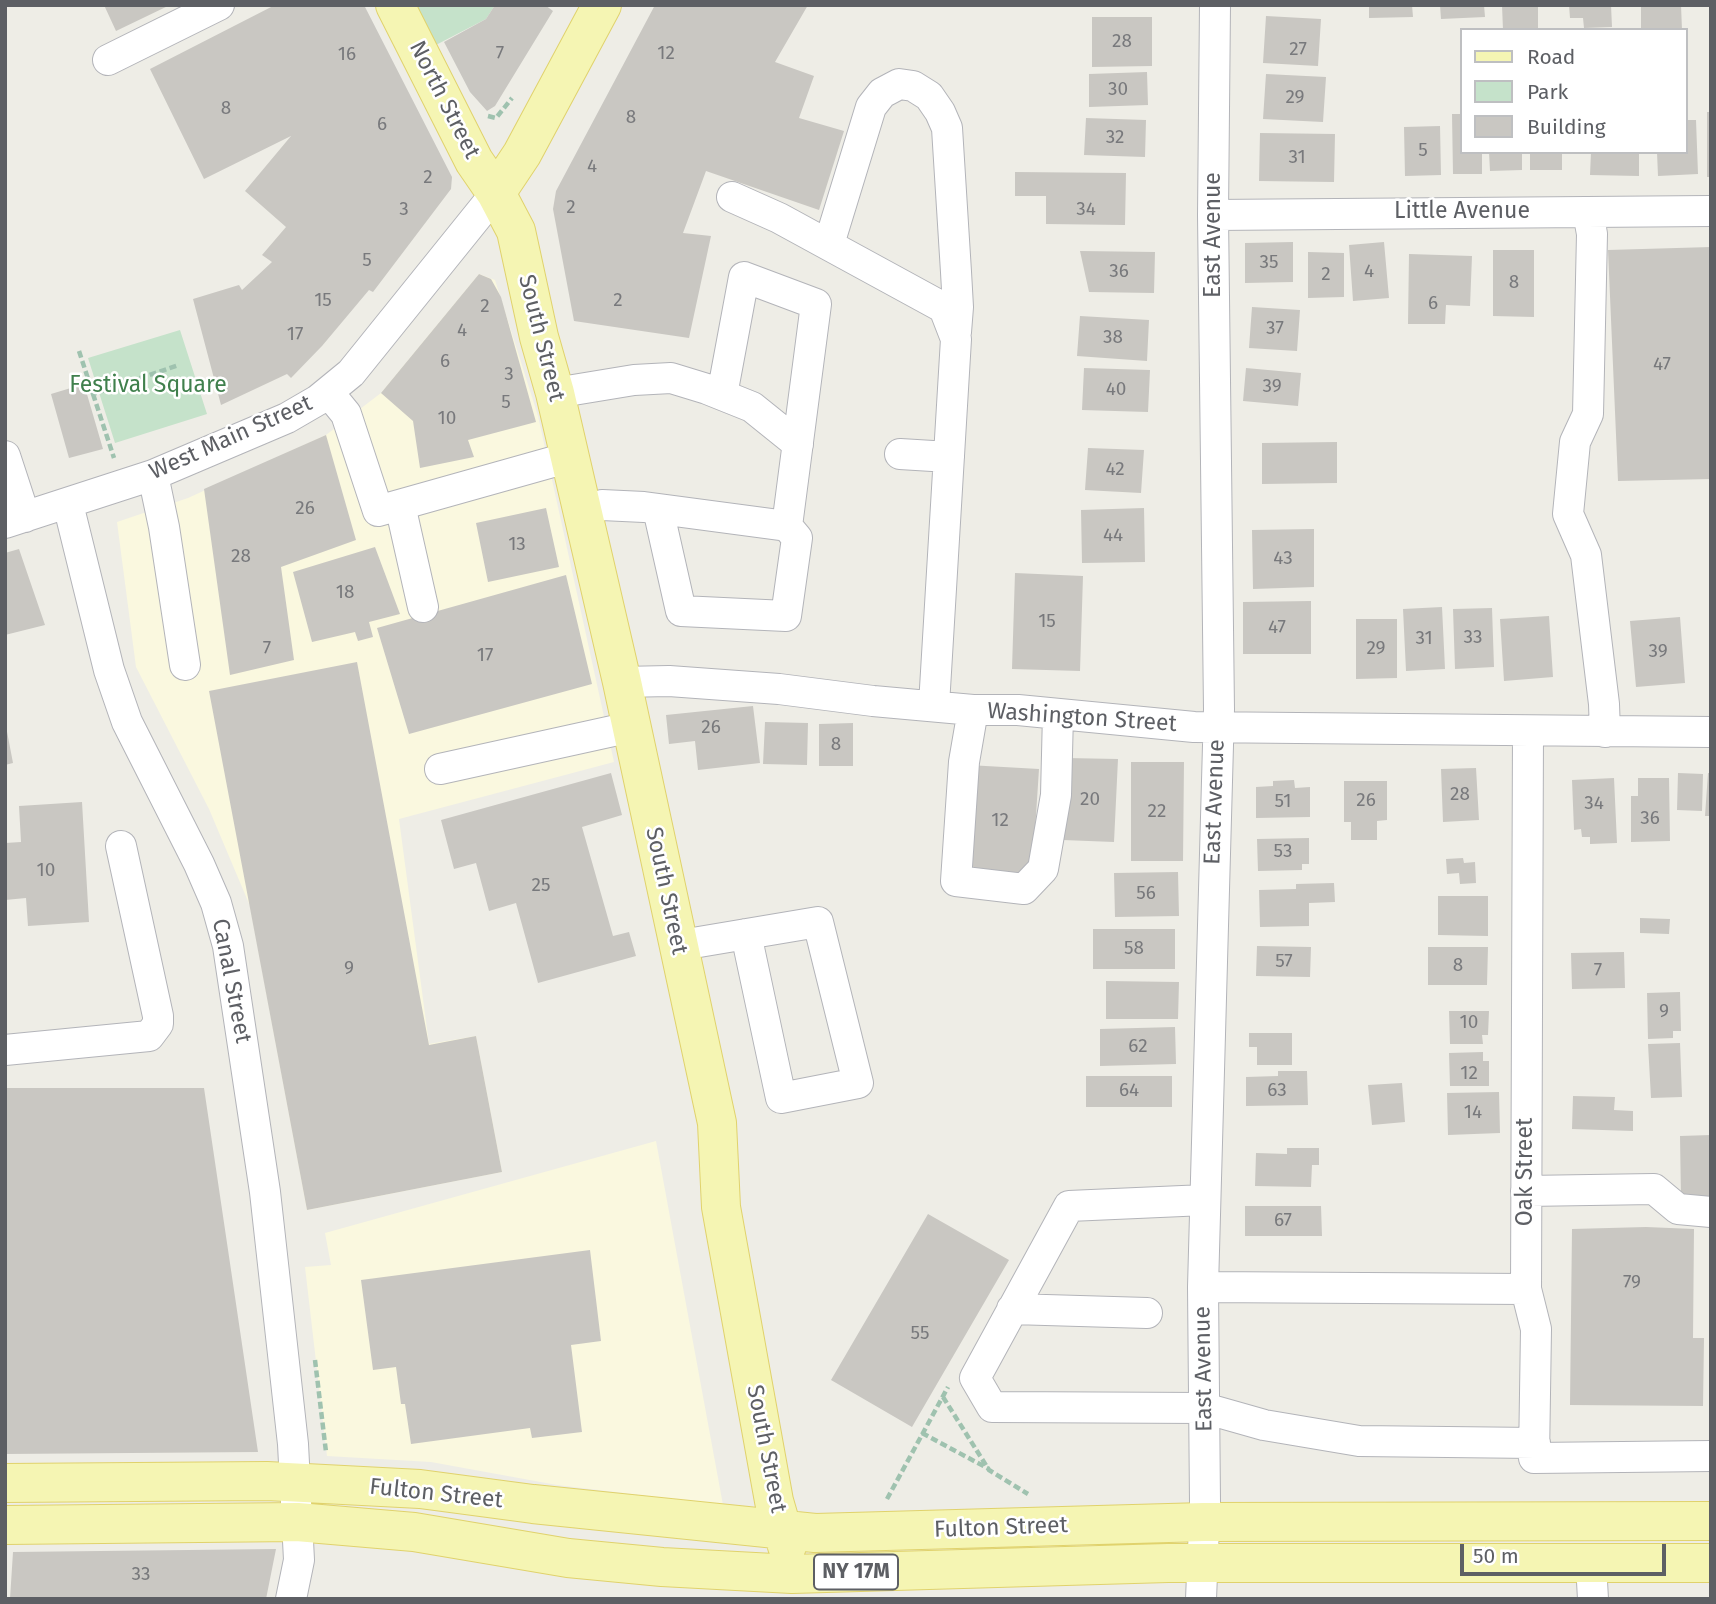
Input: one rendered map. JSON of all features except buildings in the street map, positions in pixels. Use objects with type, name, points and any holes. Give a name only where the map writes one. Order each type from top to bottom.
[{"type":"main road","name":"North Street","points":[[395,5],[474,162],[496,193]]},
{"type":"main road","points":[[496,193],[522,154],[602,5]]},
{"type":"main road","name":"South Street","points":[[496,193],[516,232],[539,337],[555,393],[622,682],[717,1123],[721,1207],[775,1501],[790,1562]]},
{"type":"main road","name":"Fulton Street","points":[[5,1483],[267,1481],[420,1489],[533,1504],[790,1562]]},
{"type":"main road","name":"Fulton Street","points":[[790,1562],[815,1533],[1204,1522],[1711,1521]]},
{"type":"main road","name":"Fulton Street","points":[[5,1525],[297,1522],[414,1532],[568,1558],[662,1567],[790,1562],[1201,1581],[1592,1581],[1711,1563]]},
{"type":"street","points":[[108,60],[219,5]]},
{"type":"street","name":"East Avenue","points":[[1201,1581],[1204,1522],[1203,1287],[1219,709],[1213,215],[1215,5]]},
{"type":"street","points":[[829,244],[871,107],[882,93],[899,85],[913,86],[929,96],[947,128],[958,307],[934,705]]},
{"type":"street","name":"West Main Street","points":[[15,520],[153,475],[287,418],[328,392],[351,373],[496,193]]},
{"type":"street","points":[[732,197],[829,244],[944,308],[956,339]]},
{"type":"street","name":"Little Avenue","points":[[1213,215],[1711,211]]},
{"type":"street","points":[[1588,212],[1592,234],[1588,414],[1575,442],[1568,514],[1586,555],[1605,732]]},
{"type":"street","points":[[658,509],[681,611],[786,616],[797,538],[788,526],[816,304],[744,276],[722,395]]},
{"type":"street","points":[[555,393],[634,380],[671,378],[752,407],[798,444]]},
{"type":"street","points":[[328,392],[346,414],[378,511],[570,457]]},
{"type":"street","points":[[900,454],[949,457]]},
{"type":"street","points":[[5,456],[15,520]]},
{"type":"street","points":[[153,475],[164,527],[185,665]]},
{"type":"street","name":"Canal Street","points":[[68,504],[109,670],[128,722],[216,903],[228,946],[265,1192],[293,1444],[294,1483]]},
{"type":"street","points":[[400,505],[423,607]]},
{"type":"street","points":[[583,512],[602,505],[658,509],[788,526]]},
{"type":"street","name":"Washington Street","points":[[622,682],[669,681],[779,688],[873,701],[1194,727],[1711,732]]},
{"type":"street","points":[[973,710],[964,762],[956,881],[1024,889],[1043,869],[1056,795],[1058,714]]},
{"type":"street","points":[[440,769],[631,727]]},
{"type":"street","name":"Oak Street","points":[[1528,731],[1526,1289],[1536,1329],[1535,1443]]},
{"type":"street","points":[[5,1050],[149,1036],[158,1024],[121,846]]},
{"type":"street","points":[[677,945],[818,922],[858,1083],[781,1098],[746,934]]},
{"type":"street","points":[[1526,1191],[1654,1189],[1678,1209],[1711,1212]]},
{"type":"street","points":[[1205,1200],[1069,1206],[975,1378],[992,1407],[1204,1408],[1264,1425],[1359,1441],[1535,1443],[1534,1458],[1711,1456]]},
{"type":"street","points":[[1203,1287],[1526,1289]]},
{"type":"street","points":[[1012,1309],[1147,1313]]},
{"type":"street","points":[[290,1599],[299,1560],[294,1483]]},
{"type":"path","points":[[481,113],[491,118],[496,117],[505,109],[517,89]]},
{"type":"path","points":[[79,351],[114,458]]},
{"type":"path","points":[[93,394],[179,365]]},
{"type":"path","points":[[943,1397],[989,1470]]},
{"type":"path","points":[[922,1433],[1034,1497]]},
{"type":"shaded area","points":[[479,274],[495,280],[538,416],[614,762],[399,819],[429,1044],[476,1036],[502,1172],[307,1210],[250,906],[209,809],[136,667],[117,522],[188,498],[326,435],[381,393]]},
{"type":"shaded area","points":[[656,1141],[723,1505],[557,1485],[431,1462],[327,1456],[305,1267],[331,1265],[325,1233]]},
{"type":"green space","points":[[413,5],[495,5],[486,19],[432,47]]},
{"type":"green space","name":"Festival Square","points":[[180,330],[207,414],[115,443],[88,358]]}]
